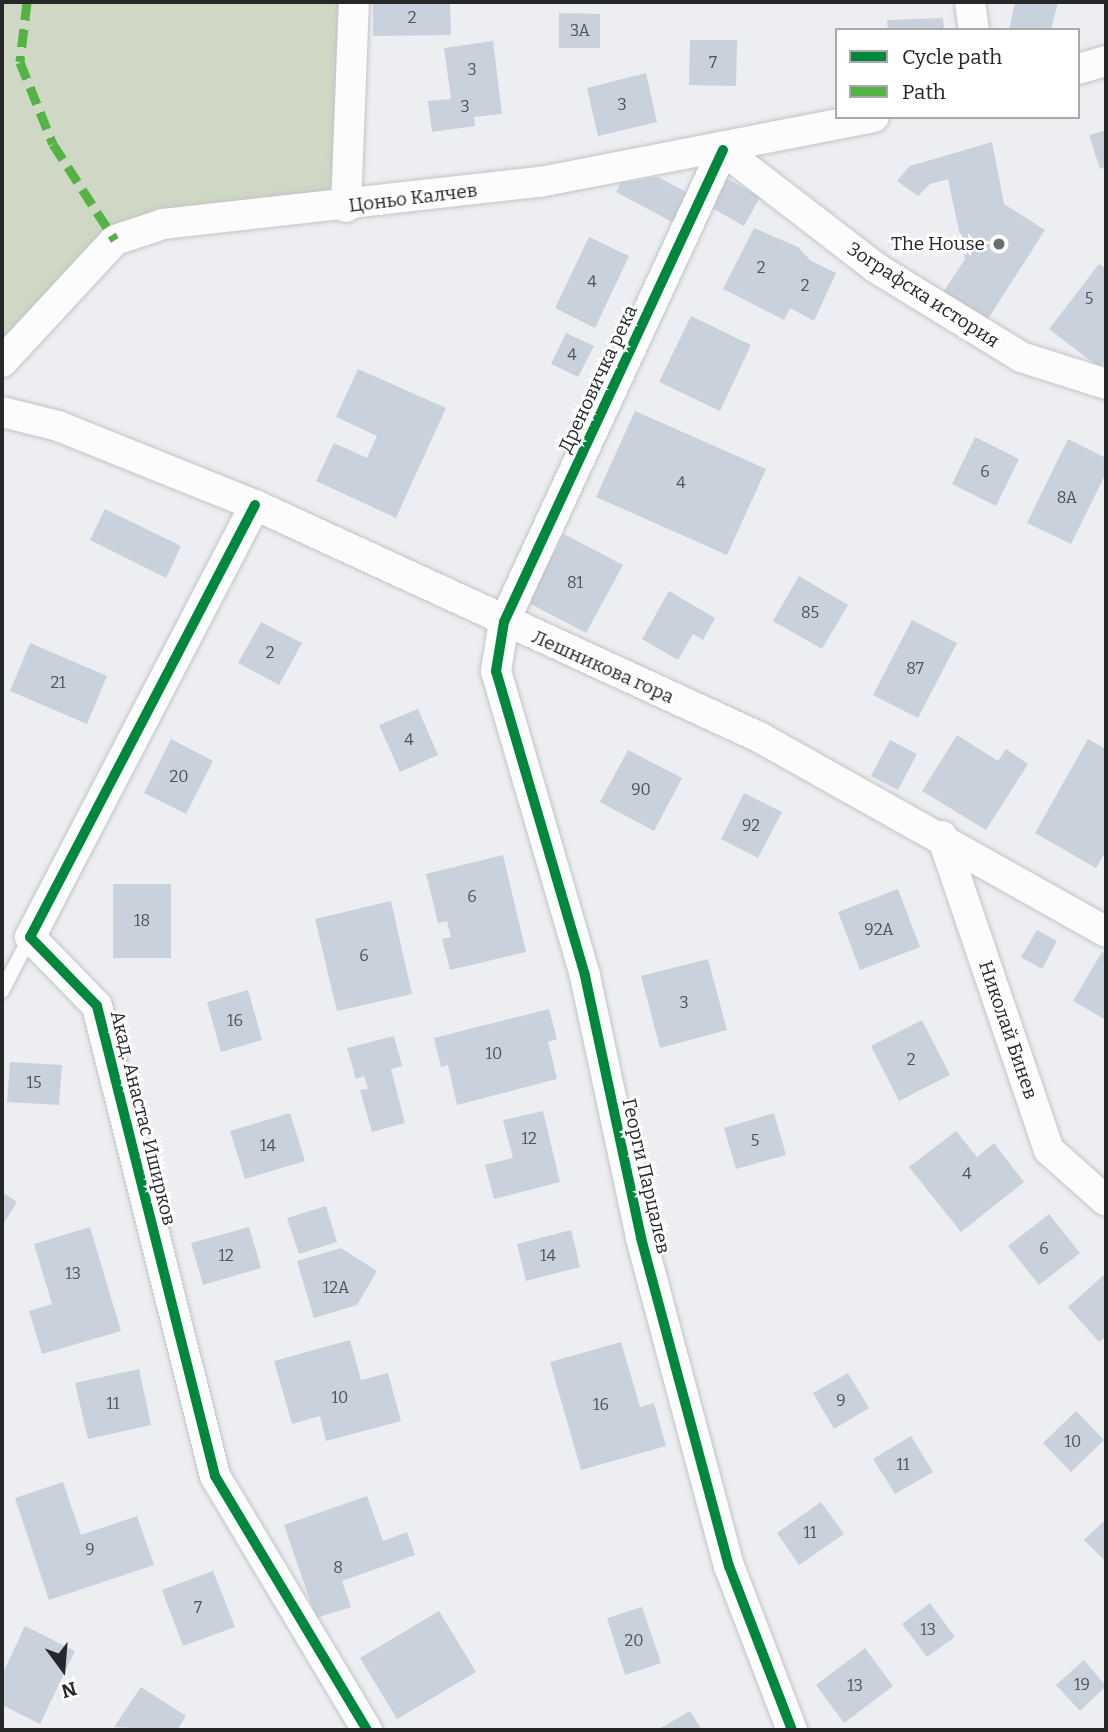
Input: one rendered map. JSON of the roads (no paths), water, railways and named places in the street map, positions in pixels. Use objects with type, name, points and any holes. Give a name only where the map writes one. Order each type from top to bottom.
[{"type":"street","points":[[346,207],[354,2]]},
{"type":"street","points":[[970,2],[974,28]]},
{"type":"street","points":[[1080,68],[1106,61]]},
{"type":"street","name":"Цоньо Калчев","points":[[2,362],[116,240],[163,224],[346,207],[540,182],[723,150],[865,119]]},
{"type":"street","name":"Зографска история","points":[[723,150],[876,268],[998,344],[1021,357],[1106,384]]},
{"type":"street","name":"Дреновичка река","points":[[503,622],[723,150]]},
{"type":"street","name":"Лешникова гора","points":[[2,412],[58,426],[255,505],[503,622],[759,737],[942,836],[1106,932]]},
{"type":"street","points":[[30,937],[255,505]]},
{"type":"street","name":"Георги Парцалев","points":[[503,622],[496,671],[585,976],[641,1238],[729,1566],[792,1730]]},
{"type":"street","name":"Николай Бинев","points":[[942,836],[1049,1150],[1106,1201]]},
{"type":"street","name":"Акад. Анастас Иширков","points":[[30,937],[97,1006],[215,1476],[368,1730]]},
{"type":"lane","points":[[2,991],[30,937]]},
{"type":"place","name":"The House","points":[[999,244]]}]
